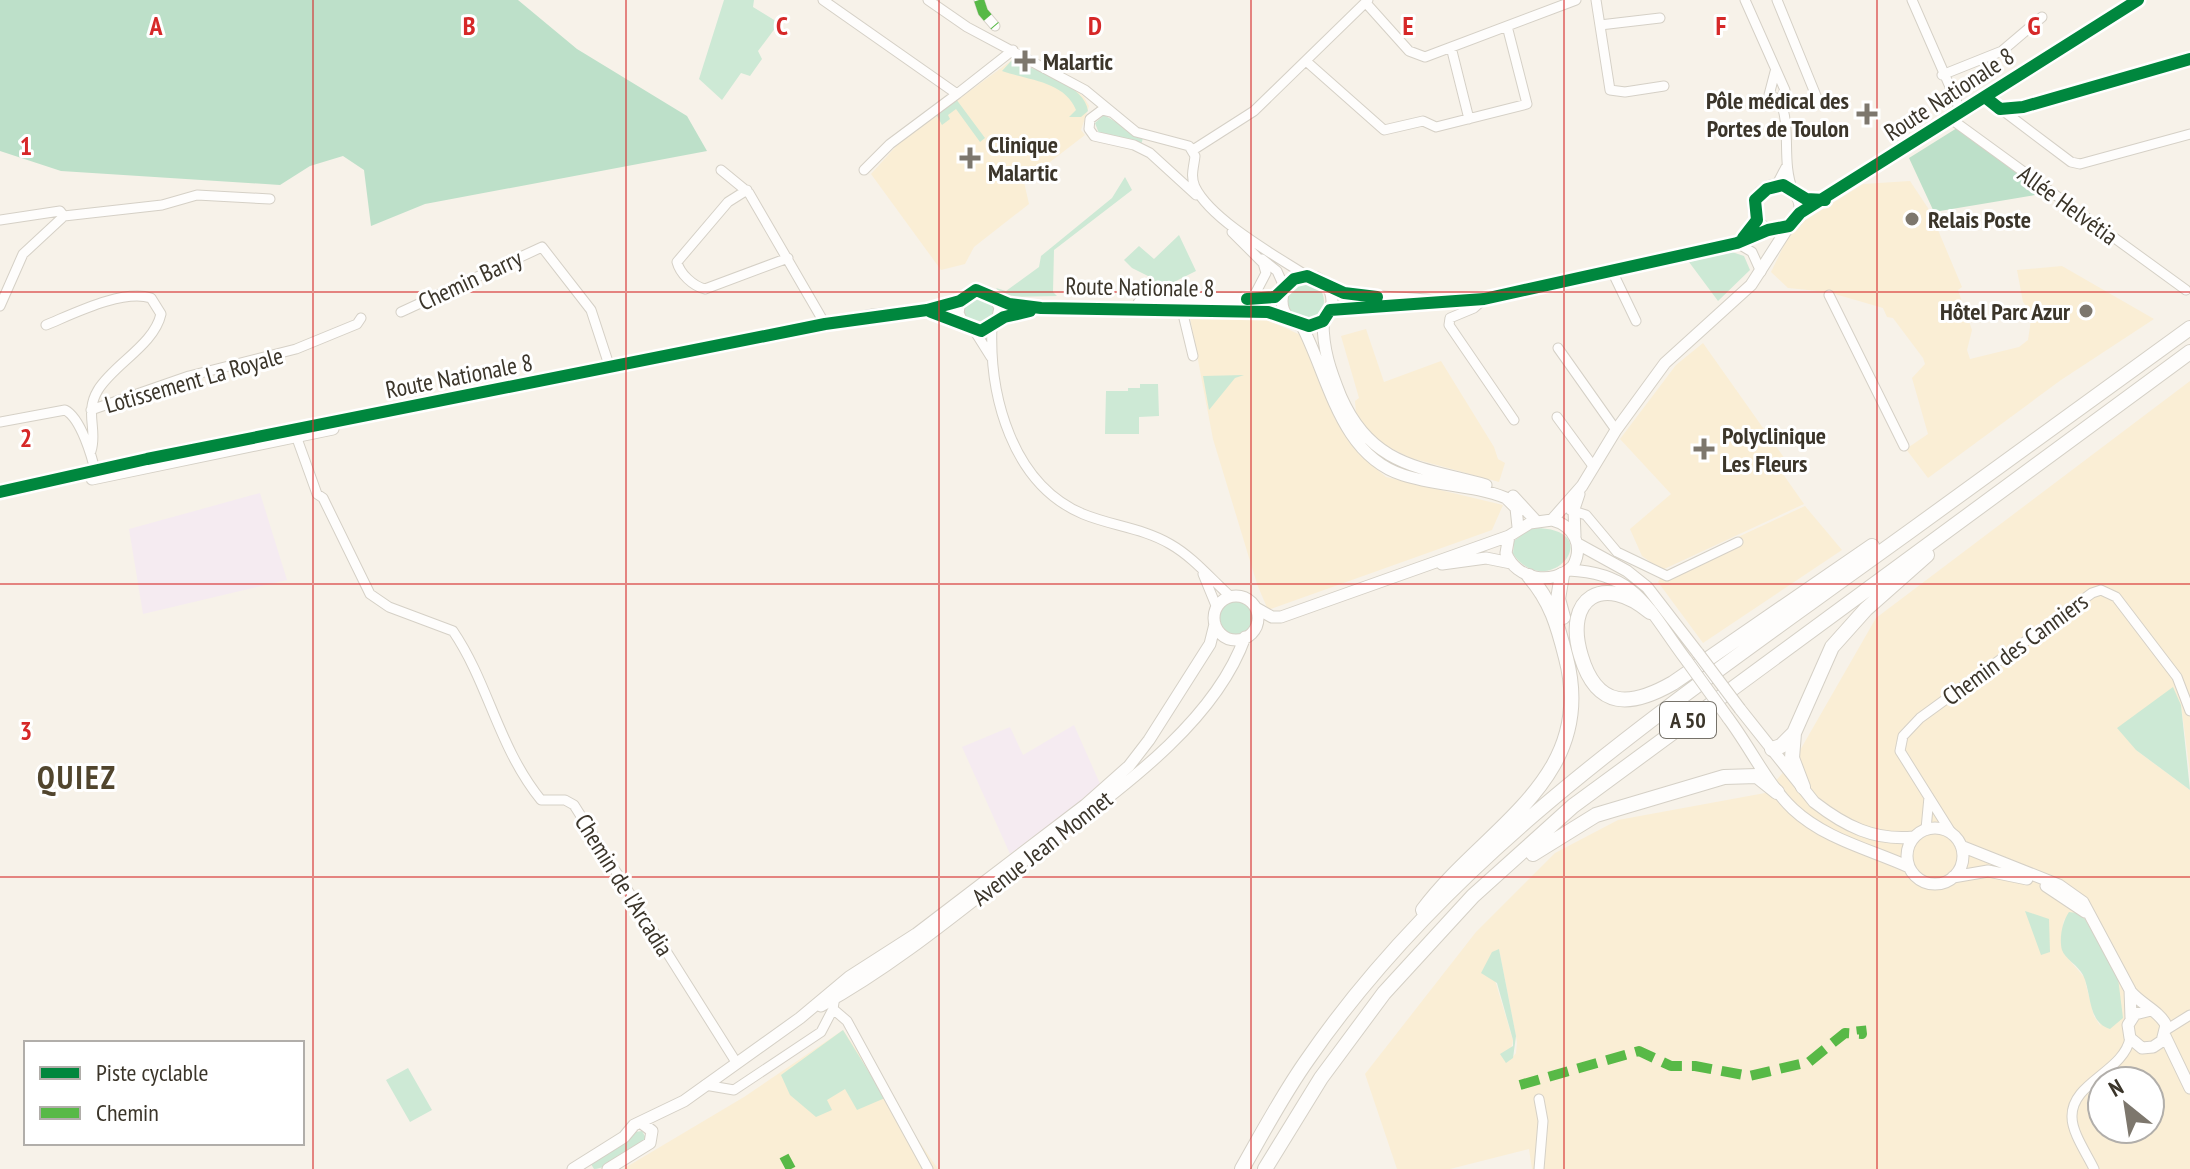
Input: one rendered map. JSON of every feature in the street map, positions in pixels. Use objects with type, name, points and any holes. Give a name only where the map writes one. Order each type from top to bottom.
[{"type":"highway","name":"A 50","points":[[1242,1169],[1307,1060],[1380,967],[1461,882],[1548,802],[1754,644],[2190,328]]},
{"type":"highway","name":"A 50","points":[[1265,1169],[1290,1124],[1350,1037],[1432,938],[1573,806],[2190,352]]},
{"type":"highway","points":[[1803,787],[1792,758],[1794,733],[1824,663],[1844,632],[1890,585],[2057,449]]},
{"type":"highway","points":[[1565,572],[1558,599],[1572,651],[1582,674],[1605,695],[1627,700],[1656,693],[1915,516],[1975,484]]},
{"type":"highway","points":[[1380,967],[1434,895],[1542,784],[1567,741],[1574,703],[1573,682],[1553,610],[1544,592],[1529,576]]},
{"type":"highway","points":[[1596,689],[1575,637],[1576,618],[1582,606],[1595,596],[1613,591],[1635,600],[1650,612]]},
{"type":"highway","points":[[1772,749],[1794,733]]},
{"type":"highway","points":[[1432,938],[1477,905],[1537,850],[1596,815],[1724,777],[1757,776],[1777,792]]},
{"type":"main road","name":"Route Nationale 8","points":[[1800,213],[2138,0]]},
{"type":"main road","points":[[1737,243],[1756,219],[1755,200],[1776,186],[1825,200]]},
{"type":"main road","points":[[1565,572],[1576,561],[1574,509],[1593,466],[1665,363],[1761,272],[1800,213],[1796,193]]},
{"type":"main road","points":[[1756,219],[1770,230]]},
{"type":"main road","points":[[1302,326],[1326,315],[1484,299],[1737,243],[1789,226]]},
{"type":"main road","points":[[1769,257],[1770,230]]},
{"type":"main road","points":[[1454,303],[1411,297],[1369,297],[1327,287],[1307,276],[1294,279],[1284,291],[1281,305],[1286,316],[1302,326],[1345,425],[1367,452],[1386,468],[1406,476],[1506,498],[1516,508],[1514,531],[1506,553],[1511,563]]},
{"type":"main road","points":[[1327,287],[1332,298],[1326,315],[1323,354],[1349,414],[1369,442],[1406,464],[1504,491],[1519,501],[1536,521]]},
{"type":"main road","points":[[976,290],[995,297],[1000,308],[994,323],[969,327],[958,313],[960,301],[976,290]]},
{"type":"main road","name":"Route Nationale 8","points":[[995,297],[1009,304],[1041,308],[1111,307],[1268,299],[1284,291]]},
{"type":"main road","name":"Route Nationale 8","points":[[0,493],[825,324],[927,310],[960,301]]},
{"type":"main road","name":"Route Nationale 8","points":[[1180,304],[1286,316]]},
{"type":"main road","name":"Route Nationale 8","points":[[994,323],[1041,308]]},
{"type":"main road","name":"Route Nationale 8","points":[[927,310],[969,327]]},
{"type":"main road","points":[[1295,613],[1272,617],[1244,597],[1231,597],[1217,608],[1215,624],[1227,637],[1249,634],[1295,613],[1425,566],[1536,521],[1556,517],[1582,486]]},
{"type":"main road","points":[[1556,517],[1577,540],[1647,587],[1772,749],[1828,813],[1858,830],[1884,838],[1914,837]]},
{"type":"main road","points":[[1425,566],[1486,558],[1511,563],[1529,576],[1596,572],[1617,579],[1639,596],[1748,745],[1777,792],[1801,816],[1827,833],[1909,867]]},
{"type":"main road","points":[[1249,634],[1258,620],[1256,608]]},
{"type":"main road","name":"Avenue Jean Monnet","points":[[835,998],[1085,805],[1129,766],[1210,644],[1215,624]]},
{"type":"main road","name":"Avenue Jean Monnet","points":[[586,1165],[624,1137],[634,1125],[643,1124],[684,1101],[800,1018],[920,943],[1137,773],[1199,712],[1249,634]]},
{"type":"main road","points":[[1748,745],[1756,750],[1772,749]]},
{"type":"main road","points":[[1953,877],[1963,859],[1961,846],[1952,834],[1944,829],[1926,829],[1914,837],[1906,854],[1909,867],[1917,878],[1927,883],[1939,884],[1953,877],[1988,871],[2018,876],[2048,887],[2092,917]]},
{"type":"main road","points":[[1961,846],[2069,889],[2092,917],[2130,990],[2156,1013],[2166,1033],[2171,1055],[2190,1088]]},
{"type":"main road","points":[[2130,990],[2130,1038],[2147,1048],[2171,1055]]},
{"type":"main road","points":[[2131,1018],[2140,1011],[2156,1013]]},
{"type":"main road","points":[[2147,1048],[2166,1033]]},
{"type":"main road","name":"Avenue Jean Monnet","points":[[608,1169],[628,1153],[647,1146],[684,1101]]},
{"type":"main road","points":[[643,1124],[650,1127],[653,1135]]},
{"type":"main road","points":[[573,1169],[586,1165]]},
{"type":"street","points":[[823,0],[957,94]]},
{"type":"street","points":[[928,0],[967,27],[1085,90],[1110,112],[1147,137],[1185,144],[1193,150]]},
{"type":"street","points":[[979,0],[983,12],[995,26]]},
{"type":"street","points":[[1193,150],[1254,111],[1367,1],[1409,51],[1425,57],[1576,0]]},
{"type":"street","points":[[1596,0],[1610,90],[1625,92],[1664,86]]},
{"type":"street","points":[[1745,0],[1776,69],[1778,85],[1785,93],[1780,100],[1785,118],[1786,167],[1796,193]]},
{"type":"street","points":[[1777,0],[1819,103]]},
{"type":"street","points":[[1912,0],[1956,116]]},
{"type":"street","points":[[1942,75],[2002,51],[2042,17]]},
{"type":"street","points":[[1600,25],[1660,18]]},
{"type":"street","points":[[1306,61],[1384,130],[1423,121],[1436,127],[1527,104],[1507,26]]},
{"type":"street","points":[[1451,47],[1469,119]]},
{"type":"street","points":[[864,170],[890,144],[1013,50]]},
{"type":"street","points":[[2000,109],[2023,107],[2190,59]]},
{"type":"street","points":[[1085,90],[1095,114]]},
{"type":"street","points":[[1985,97],[2071,162],[2080,164],[2190,134]]},
{"type":"street","points":[[1095,114],[1110,112]]},
{"type":"street","points":[[1095,114],[1089,124],[1094,136],[1134,145],[1174,173],[1263,263],[1266,273],[1254,296],[1242,298]]},
{"type":"street","name":"Allée Helvétia","points":[[1956,116],[2186,290]]},
{"type":"street","points":[[1193,150],[1196,189],[1236,229],[1307,276]]},
{"type":"street","points":[[1174,173],[1186,173],[1193,167]]},
{"type":"street","points":[[1776,186],[1786,167]]},
{"type":"street","points":[[721,170],[747,190],[825,324]]},
{"type":"street","points":[[747,190],[728,202],[677,262],[679,269],[697,287],[705,289],[788,258]]},
{"type":"street","points":[[0,306],[23,254],[64,216],[162,205],[197,195],[270,199]]},
{"type":"street","points":[[0,220],[50,211],[60,211],[64,216]]},
{"type":"street","points":[[1241,241],[1277,271],[1284,291]]},
{"type":"street","points":[[1737,243],[1752,252],[1761,272]]},
{"type":"street","name":"Chemin Barry","points":[[401,312],[542,247],[591,310],[610,368]]},
{"type":"street","points":[[1612,271],[1636,321]]},
{"type":"street","name":"Lotissement La Royale","points":[[46,325],[99,303],[143,295],[158,305],[159,322],[99,388],[91,410],[94,441],[91,451]]},
{"type":"street","points":[[1829,295],[1904,446]]},
{"type":"street","points":[[1484,299],[1474,308],[1450,318],[1449,325],[1514,420]]},
{"type":"street","points":[[1180,304],[1193,356]]},
{"type":"street","name":"Lotissement La Royale","points":[[91,410],[189,376],[296,349],[357,324],[361,318]]},
{"type":"street","points":[[994,323],[991,357],[1009,433],[1036,480],[1053,496],[1083,514],[1137,528],[1174,546],[1231,597]]},
{"type":"street","points":[[969,327],[991,357]]},
{"type":"street","points":[[1558,348],[1616,430]]},
{"type":"street","points":[[0,422],[65,410],[73,414],[91,451],[96,474]]},
{"type":"street","points":[[1557,417],[1593,466]]},
{"type":"street","name":"Chemin de l'Arcadia","points":[[295,434],[317,494],[323,498],[370,594],[389,607],[453,631],[499,733],[529,786],[541,800],[565,800],[574,805],[736,1062]]},
{"type":"street","points":[[1556,517],[1574,509],[1591,519],[1617,552],[1667,576],[1738,542]]},
{"type":"street","points":[[1574,523],[1591,519]]},
{"type":"street","points":[[1202,571],[1217,608]]},
{"type":"street","name":"Chemin des Canniers","points":[[1952,834],[1900,751],[1903,736],[1909,728],[2092,593],[2101,590],[2111,592],[2177,677],[2190,711]]},
{"type":"street","points":[[1926,829],[1929,797]]},
{"type":"street","points":[[835,998],[928,1169]]},
{"type":"street","points":[[821,1032],[835,998]]},
{"type":"street","points":[[2156,1013],[2186,1017]]},
{"type":"street","points":[[2166,1033],[2186,1017]]},
{"type":"street","points":[[705,1085],[734,1090],[821,1032],[847,1021]]},
{"type":"street","points":[[2123,1056],[2130,1038]]},
{"type":"street","points":[[2094,1169],[2073,1125],[2074,1105],[2079,1095],[2123,1056],[2147,1048]]},
{"type":"street","points":[[1539,1099],[1543,1121],[1539,1169]]},
{"type":"street","points":[[627,1169],[628,1153]]},
{"type":"shaded area","name":"Clinique Malartic","points":[[1012,60],[1072,87],[1084,97],[1089,106],[1081,130],[1085,135],[1024,182],[1029,204],[974,247],[965,264],[941,270],[871,174],[899,143]]},
{"type":"shaded area","points":[[1910,181],[1930,211],[1962,287],[1958,290],[1972,330],[1967,350],[1970,359],[2019,347],[2028,340],[2032,313],[2023,302],[2017,270],[2062,266],[2154,319],[2061,380],[1928,478],[1906,449],[1928,434],[1912,378],[1925,364],[1893,318],[1887,317],[1883,308],[1828,292],[1788,288],[1771,272],[1788,237],[1804,221],[1863,184]]},
{"type":"shaded area","points":[[1190,318],[1263,318],[1303,336],[1335,419],[1358,453],[1386,477],[1503,505],[1492,530],[1268,610],[1257,584],[1213,439]]},
{"type":"shaded area","points":[[1366,329],[1384,382],[1441,361],[1494,447],[1498,459],[1505,463],[1499,482],[1411,458],[1384,445],[1364,428],[1356,414],[1355,401],[1359,398],[1341,336]]},
{"type":"shaded area","name":"Polyclinique Les Fleurs","points":[[1703,343],[1785,459],[1778,467],[1804,504],[1662,570],[1642,556],[1630,529],[1671,494],[1620,439],[1676,365]]},
{"type":"shaded area","points":[[2190,381],[2190,773],[2181,705],[2173,688],[2136,750],[2190,790],[2190,1169],[1532,1169],[1529,1149],[1450,1169],[1397,1169],[1365,1074],[1476,932],[1555,853],[1618,820],[1765,793],[1795,759],[1876,618]],"holes":[[[2064,919],[2084,977],[2066,956],[2062,933]],[[1499,949],[1517,1042],[1516,1053],[1509,1061],[1513,1040],[1494,977]],[[2084,979],[2101,1027],[2094,1016]]]},
{"type":"shaded area","points":[[260,493],[287,580],[143,614],[129,529]]},
{"type":"shaded area","points":[[1805,506],[1842,550],[1703,643],[1658,582],[1665,571]]},
{"type":"shaded area","points":[[1074,725],[1101,786],[1010,854],[962,747],[1010,727],[1023,755]]},
{"type":"shaded area","points":[[843,1030],[938,1169],[623,1169],[744,1097]]},
{"type":"green space","points":[[0,0],[518,0],[577,49],[687,116],[707,151],[425,204],[371,226],[364,170],[343,156],[310,166],[280,185],[61,171],[0,151]]},
{"type":"green space","points":[[724,0],[754,0],[753,7],[779,23],[758,51],[762,59],[750,76],[741,73],[722,100],[699,79]]},
{"type":"green space","points":[[1012,60],[1068,86],[1085,101],[1088,111],[1081,117],[1069,117],[1076,110],[1063,93],[1044,83],[1002,71]]},
{"type":"green space","points":[[956,99],[985,138],[980,142],[956,109],[942,125],[936,114]]},
{"type":"green space","points":[[1104,115],[1143,138],[1141,145],[1100,136],[1095,123]]},
{"type":"green space","points":[[1957,128],[2047,193],[1934,212],[1909,158]]},
{"type":"green space","points":[[1125,177],[1132,190],[1054,250],[1053,292],[1057,296],[1003,297],[996,288],[1006,291],[1039,267],[1041,256],[1112,198]]},
{"type":"green space","points":[[1179,235],[1196,271],[1172,283],[1176,288],[1155,290],[1154,279],[1132,268],[1124,260],[1139,246],[1154,259]]},
{"type":"green space","points":[[1729,251],[1744,256],[1750,270],[1718,301],[1689,262]]},
{"type":"green space","points":[[1305,282],[1318,288],[1324,301],[1318,314],[1305,320],[1292,314],[1286,301],[1292,288]]},
{"type":"green space","points":[[979,295],[990,299],[994,310],[990,321],[979,325],[968,321],[964,310],[968,299]]},
{"type":"green space","points":[[1244,375],[1235,378],[1209,410],[1203,376]]},
{"type":"green space","points":[[1140,384],[1158,384],[1159,416],[1139,417],[1139,434],[1105,434],[1106,391],[1128,391],[1128,388],[1140,388]]},
{"type":"green space","points":[[1531,528],[1555,531],[1567,538],[1570,549],[1566,559],[1556,568],[1542,571],[1527,567],[1513,554],[1514,541]]},
{"type":"green space","points":[[1236,601],[1248,606],[1253,618],[1248,630],[1236,635],[1224,630],[1219,618],[1224,606]]},
{"type":"green space","points":[[2173,687],[2181,705],[2190,790],[2136,750],[2117,728]]},
{"type":"green space","points":[[2025,911],[2049,919],[2050,952],[2041,955]]},
{"type":"green space","points":[[2069,912],[2085,919],[2118,978],[2123,1018],[2110,1029],[2097,1020],[2083,975],[2062,950],[2062,931]]},
{"type":"green space","points":[[1499,949],[1516,1036],[1513,1058],[1506,1063],[1500,1054],[1513,1046],[1513,1040],[1497,983],[1481,973],[1492,952]]},
{"type":"green space","points":[[843,1030],[885,1098],[857,1110],[845,1089],[827,1100],[832,1110],[816,1117],[790,1095],[781,1075]]},
{"type":"green space","points":[[408,1068],[432,1110],[410,1122],[386,1080]]},
{"type":"green space","points":[[642,1131],[646,1138],[642,1143],[606,1166],[594,1169],[591,1164],[635,1132]]},
{"type":"marked path","points":[[979,0],[983,12],[995,26]]},
{"type":"marked path","points":[[1520,1085],[1639,1051],[1671,1066],[1695,1066],[1749,1076],[1809,1062],[1845,1033],[1862,1034],[1861,1026]]},
{"type":"marked path","points":[[784,1156],[791,1169]]},
{"type":"cycle path","points":[[0,492],[147,459],[825,324],[927,310],[960,301],[976,290],[1009,304],[1041,308],[1268,312],[1309,326],[1323,321],[1330,310],[1484,299],[1737,243],[1768,230],[1789,226],[1800,213],[2138,0]]},
{"type":"cycle path","points":[[1985,97],[2000,109],[2023,107],[2190,59]]},
{"type":"cycle path","points":[[1743,238],[1757,220],[1755,200],[1767,189],[1783,185],[1806,199],[1825,200]]},
{"type":"cycle path","points":[[1247,299],[1275,297],[1294,279],[1307,276],[1344,293],[1377,297]]},
{"type":"cycle path","points":[[931,312],[981,331],[1004,317],[1030,311]]},
{"type":"place","name":"Malartic","points":[[1025,61]]},
{"type":"place","name":"Pôle médical des Portes de Toulon","points":[[1867,114]]},
{"type":"place","name":"Clinique Malartic","points":[[970,158]]},
{"type":"place","name":"Relais Poste","points":[[1912,219]]},
{"type":"place","name":"Hôtel Parc Azur","points":[[2086,311]]},
{"type":"place","name":"Polyclinique Les Fleurs","points":[[1704,449]]},
{"type":"district","name":"QUIEZ","points":[[77,777]]}]
